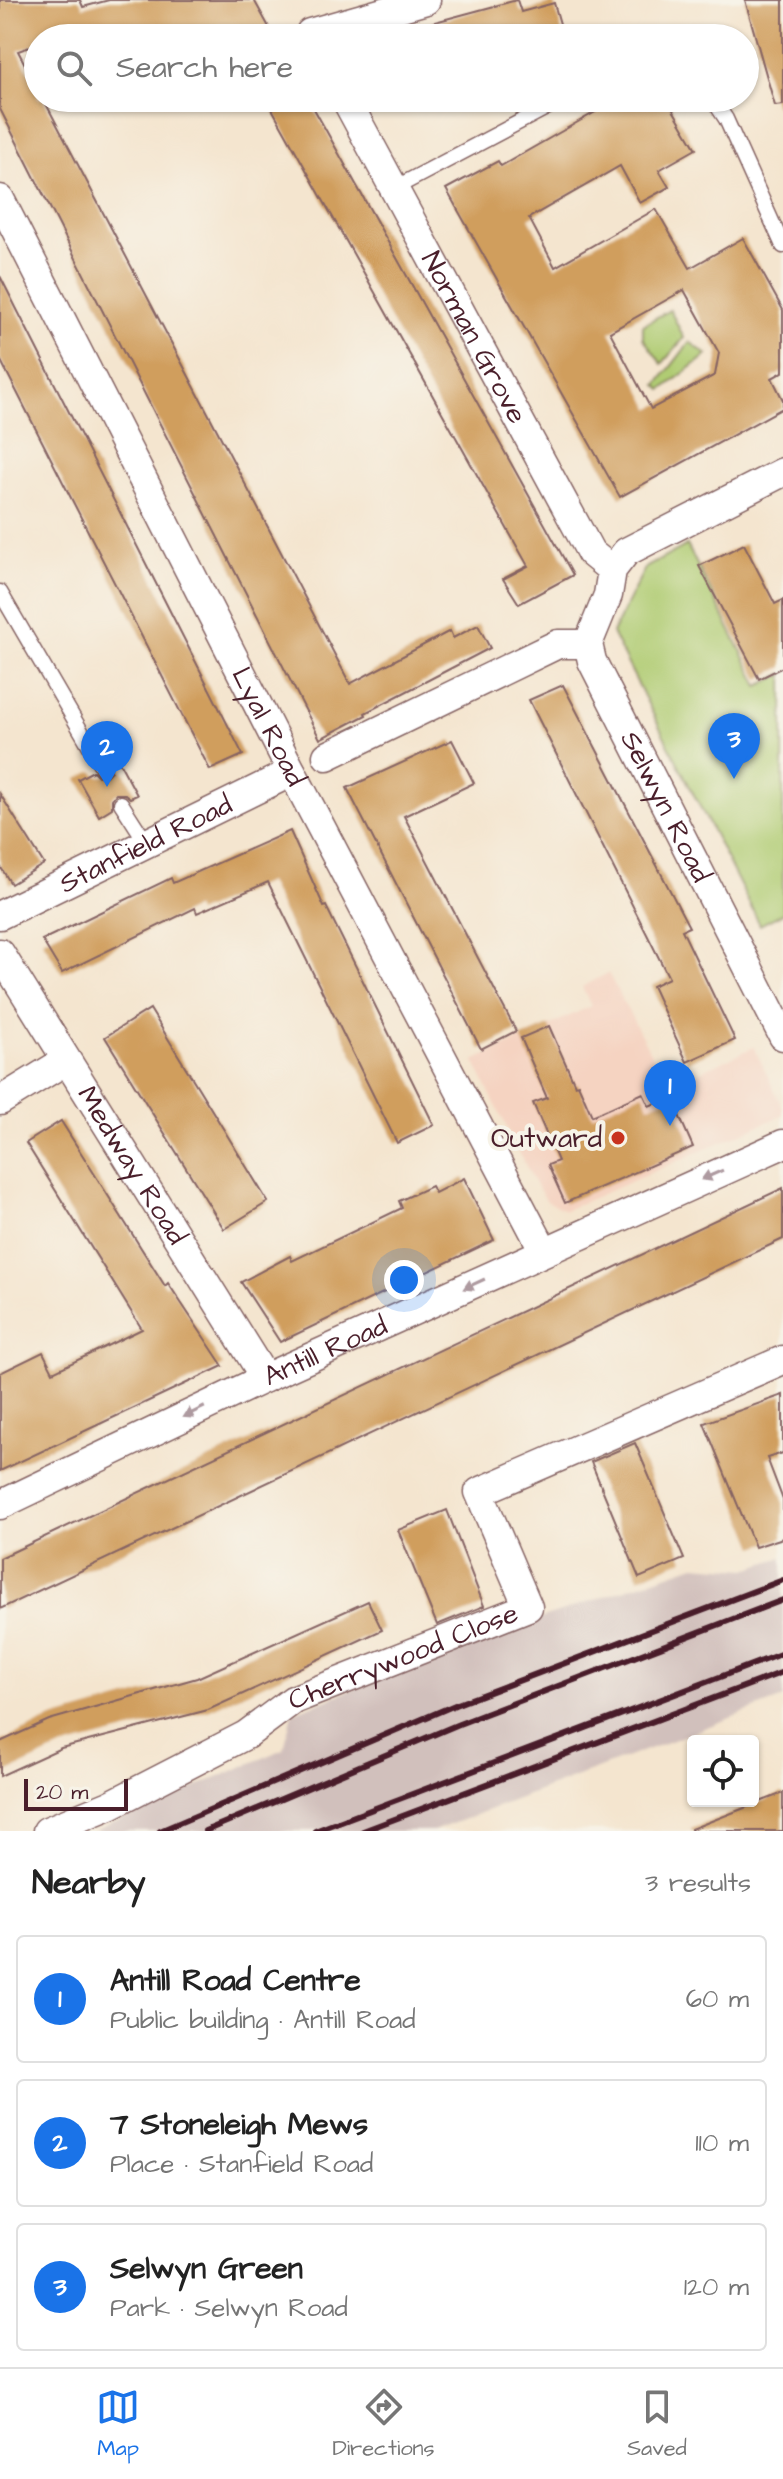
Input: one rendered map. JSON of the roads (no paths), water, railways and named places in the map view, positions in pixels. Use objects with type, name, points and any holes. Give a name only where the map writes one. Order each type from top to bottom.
[{"type":"street","points":[[328,24],[426,0]]},
{"type":"street","name":"Norman Grove","points":[[352,112],[591,553],[612,570]]},
{"type":"street","name":"Lyal Road","points":[[0,199],[292,772],[544,1251]]},
{"type":"street","points":[[327,756],[558,644],[588,644],[608,595],[612,570],[626,552],[783,472]]},
{"type":"street","name":"Selwyn Road","points":[[588,644],[592,661],[783,1036]]},
{"type":"street","name":"Stanfield Road","points":[[0,915],[292,772]]},
{"type":"street","name":"Medway Road","points":[[0,953],[265,1378]]},
{"type":"street","points":[[0,1101],[65,1061]]},
{"type":"street","name":"Antill Road","points":[[0,1505],[265,1378],[783,1144]]},
{"type":"street","name":"Cherrywood Close","points":[[47,1831],[110,1805],[246,1735],[293,1700],[528,1607],[479,1492],[783,1360]]},
{"type":"lane","points":[[393,189],[539,112]]},
{"type":"lane","points":[[721,112],[783,246]]},
{"type":"lane","points":[[0,592],[102,767]]},
{"type":"lane","points":[[121,803],[146,842]]},
{"type":"railway","points":[[160,1831],[455,1705],[783,1580]]},
{"type":"railway","points":[[205,1831],[459,1724],[783,1600]]},
{"type":"railway","points":[[315,1831],[783,1653]]},
{"type":"railway","points":[[363,1831],[783,1672]]},
{"type":"place","name":"Selwyn Green","points":[[734,779]]},
{"type":"place","name":"7 Stoneleigh Mews","points":[[107,787]]},
{"type":"place","name":"Antill Road Centre","points":[[670,1126]]},
{"type":"place","name":"Outward","points":[[618,1138]]}]
